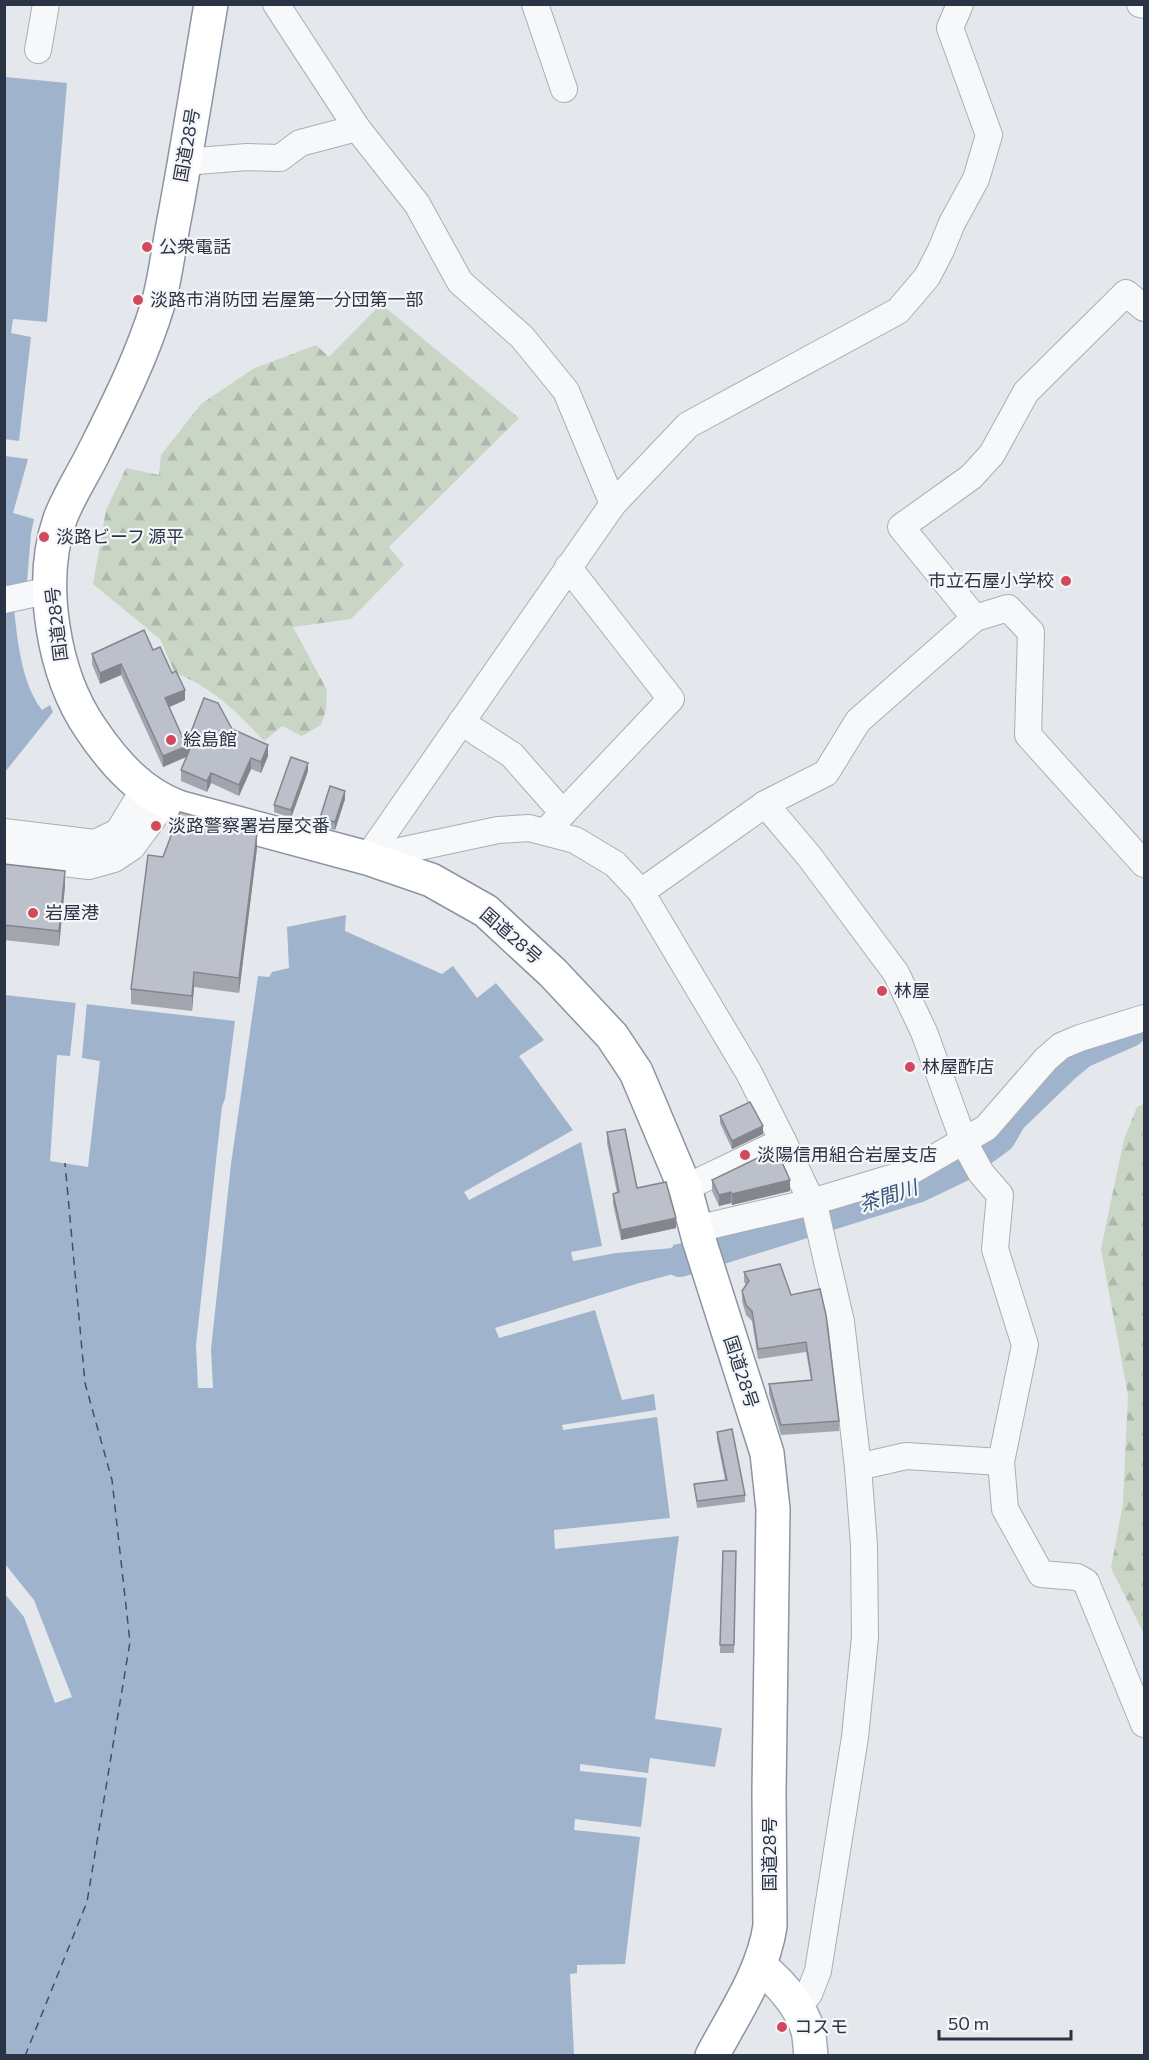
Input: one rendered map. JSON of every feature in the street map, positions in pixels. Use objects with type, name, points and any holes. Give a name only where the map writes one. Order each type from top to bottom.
[{"type":"main road","name":"国道28号","points":[[211,4],[185,162],[158,303],[123,394],[61,518],[52,548],[28,595],[56,642],[61,665],[72,695],[98,740],[130,777],[154,796],[181,808],[367,858],[431,880],[486,912],[553,973],[612,1036],[636,1072],[685,1188],[766,1453],[773,1509],[769,1792],[770,1926],[767,1946],[760,1966],[712,2055]]},
{"type":"main road","points":[[760,1966],[776,1980],[797,2007],[808,2032],[811,2055]]},
{"type":"street","points":[[38,50],[46,4]]},
{"type":"street","points":[[276,4],[357,128],[417,204],[460,282],[522,337],[566,391],[613,504]]},
{"type":"street","points":[[534,4],[564,89]]},
{"type":"street","points":[[367,858],[613,504],[688,425],[898,311],[927,277],[952,222],[976,179],[990,135],[950,27],[960,4]]},
{"type":"street","points":[[185,162],[247,157],[280,158],[300,143],[357,128]]},
{"type":"street","points":[[975,618],[901,527],[971,477],[992,454],[1026,393],[1126,293],[1144,308]]},
{"type":"street","points":[[367,858],[554,822],[671,699],[568,567]]},
{"type":"street","points":[[641,892],[765,804],[826,773],[858,721],[975,618],[1008,608],[1031,632],[1028,735],[1144,864]]},
{"type":"street","points":[[462,722],[512,755],[554,822],[575,840],[615,864],[641,892],[749,1073],[816,1215],[841,1322],[858,1467],[864,1545],[865,1637],[855,1737],[818,1971],[809,1994],[797,2007]]},
{"type":"street","points":[[4,832],[95,843],[118,832],[154,796]]},
{"type":"street","points":[[4,856],[88,866],[114,859],[132,847],[154,796]]},
{"type":"street","points":[[765,804],[809,856],[896,973],[924,1032],[967,1146],[981,1173],[1000,1195],[995,1249],[1025,1345],[1001,1462],[1005,1509],[1041,1574],[1077,1577],[1086,1582],[1144,1724]]},
{"type":"street","points":[[701,1245],[816,1215],[967,1146],[986,1128],[1046,1059],[1061,1046],[1144,1018]]},
{"type":"street","points":[[685,1188],[783,1141]]},
{"type":"street","points":[[858,1467],[906,1456],[1001,1462]]},
{"type":"green space","points":[[381,304],[519,418],[389,547],[404,565],[351,619],[293,627],[327,690],[326,710],[321,725],[302,736],[282,726],[264,741],[212,693],[175,673],[160,639],[93,584],[106,510],[126,468],[159,475],[161,455],[201,404],[253,369],[316,345],[329,357]]},
{"type":"green space","points":[[1144,1104],[1144,1634],[1111,1568],[1123,1503],[1128,1395],[1101,1249],[1124,1139],[1137,1107]]},
{"type":"water","points":[[5,77],[67,83],[47,322],[13,319],[11,333],[31,337],[19,441],[4,439]]},
{"type":"water","points":[[5,456],[28,459],[13,513],[34,519],[27,582],[12,587],[20,651],[28,683],[42,710],[50,705],[53,712],[5,772]]},
{"type":"water","points":[[346,915],[345,931],[442,974],[453,966],[477,998],[496,983],[544,1040],[519,1056],[573,1130],[464,1192],[469,1200],[581,1142],[602,1246],[571,1252],[573,1261],[616,1253],[673,1248],[673,1245],[687,1242],[695,1268],[495,1328],[499,1338],[595,1310],[622,1400],[654,1394],[656,1410],[562,1425],[563,1430],[657,1417],[670,1518],[554,1530],[555,1549],[679,1536],[655,1719],[722,1728],[715,1767],[650,1758],[648,1773],[580,1764],[580,1771],[647,1778],[641,1827],[575,1819],[574,1830],[640,1837],[625,1964],[577,1965],[577,1973],[570,1974],[574,2055],[5,2056],[5,995],[235,1021],[225,1099],[222,1106],[196,1345],[198,1388],[213,1388],[211,1349],[231,1164],[258,976],[269,977],[272,972],[289,968],[287,927]]},
{"type":"pier","points":[[76,1000],[87,1001],[82,1058],[100,1061],[88,1167],[50,1161],[57,1055],[70,1056]]},
{"type":"pier","points":[[5,1564],[34,1600],[72,1697],[55,1703],[24,1617],[5,1594]]},
{"type":"building","points":[[144,630],[153,650],[160,647],[172,673],[176,671],[185,690],[165,698],[186,745],[204,698],[218,703],[232,729],[268,745],[261,762],[251,758],[239,785],[211,773],[207,781],[181,770],[192,744],[163,756],[121,664],[100,673],[92,654]]},
{"type":"building","points":[[291,757],[308,763],[291,810],[274,805]]},
{"type":"building","points":[[330,786],[345,791],[335,822],[320,818]]},
{"type":"building","points":[[180,812],[257,833],[239,978],[194,972],[192,996],[131,989],[148,855],[163,857]]},
{"type":"building","name":"岩屋港","points":[[4,864],[65,871],[59,931],[4,925]]},
{"type":"building","points":[[750,1102],[763,1126],[732,1141],[720,1116]]},
{"type":"building","points":[[625,1129],[637,1188],[666,1182],[676,1218],[621,1230],[613,1194],[619,1192],[607,1132]]},
{"type":"building","points":[[776,1149],[790,1180],[719,1195],[712,1180]]},
{"type":"building","points":[[780,1264],[791,1295],[820,1289],[826,1315],[839,1421],[781,1425],[769,1384],[812,1380],[806,1342],[758,1349],[752,1311],[746,1305],[742,1291],[749,1281],[744,1272]]},
{"type":"building","points":[[732,1429],[745,1495],[697,1501],[694,1484],[727,1480],[717,1432]]},
{"type":"building","points":[[723,1551],[736,1551],[734,1645],[720,1645]]},
{"type":"waterway","name":"茶間川","points":[[680,1261],[917,1187],[959,1167],[1000,1137],[1011,1118],[1082,1052],[1130,1031]]},
{"type":"ferry route","points":[[25,2056],[87,1902],[130,1642],[112,1480],[85,1383],[65,1163]]},
{"type":"place","name":"公衆電話","points":[[147,247]]},
{"type":"place","name":"淡路市消防団 岩屋第一分団第一部","points":[[138,300]]},
{"type":"place","name":"淡路ビーフ 源平","points":[[44,537]]},
{"type":"place","name":"市立石屋小学校","points":[[1066,581]]},
{"type":"place","name":"絵島館","points":[[171,740]]},
{"type":"place","name":"淡路警察署岩屋交番","points":[[156,826]]},
{"type":"place","name":"岩屋港","points":[[33,913]]},
{"type":"place","name":"林屋","points":[[882,991]]},
{"type":"place","name":"林屋酢店","points":[[910,1067]]},
{"type":"place","name":"淡陽信用組合岩屋支店","points":[[745,1155]]},
{"type":"place","name":"コスモ","points":[[782,2027]]}]
